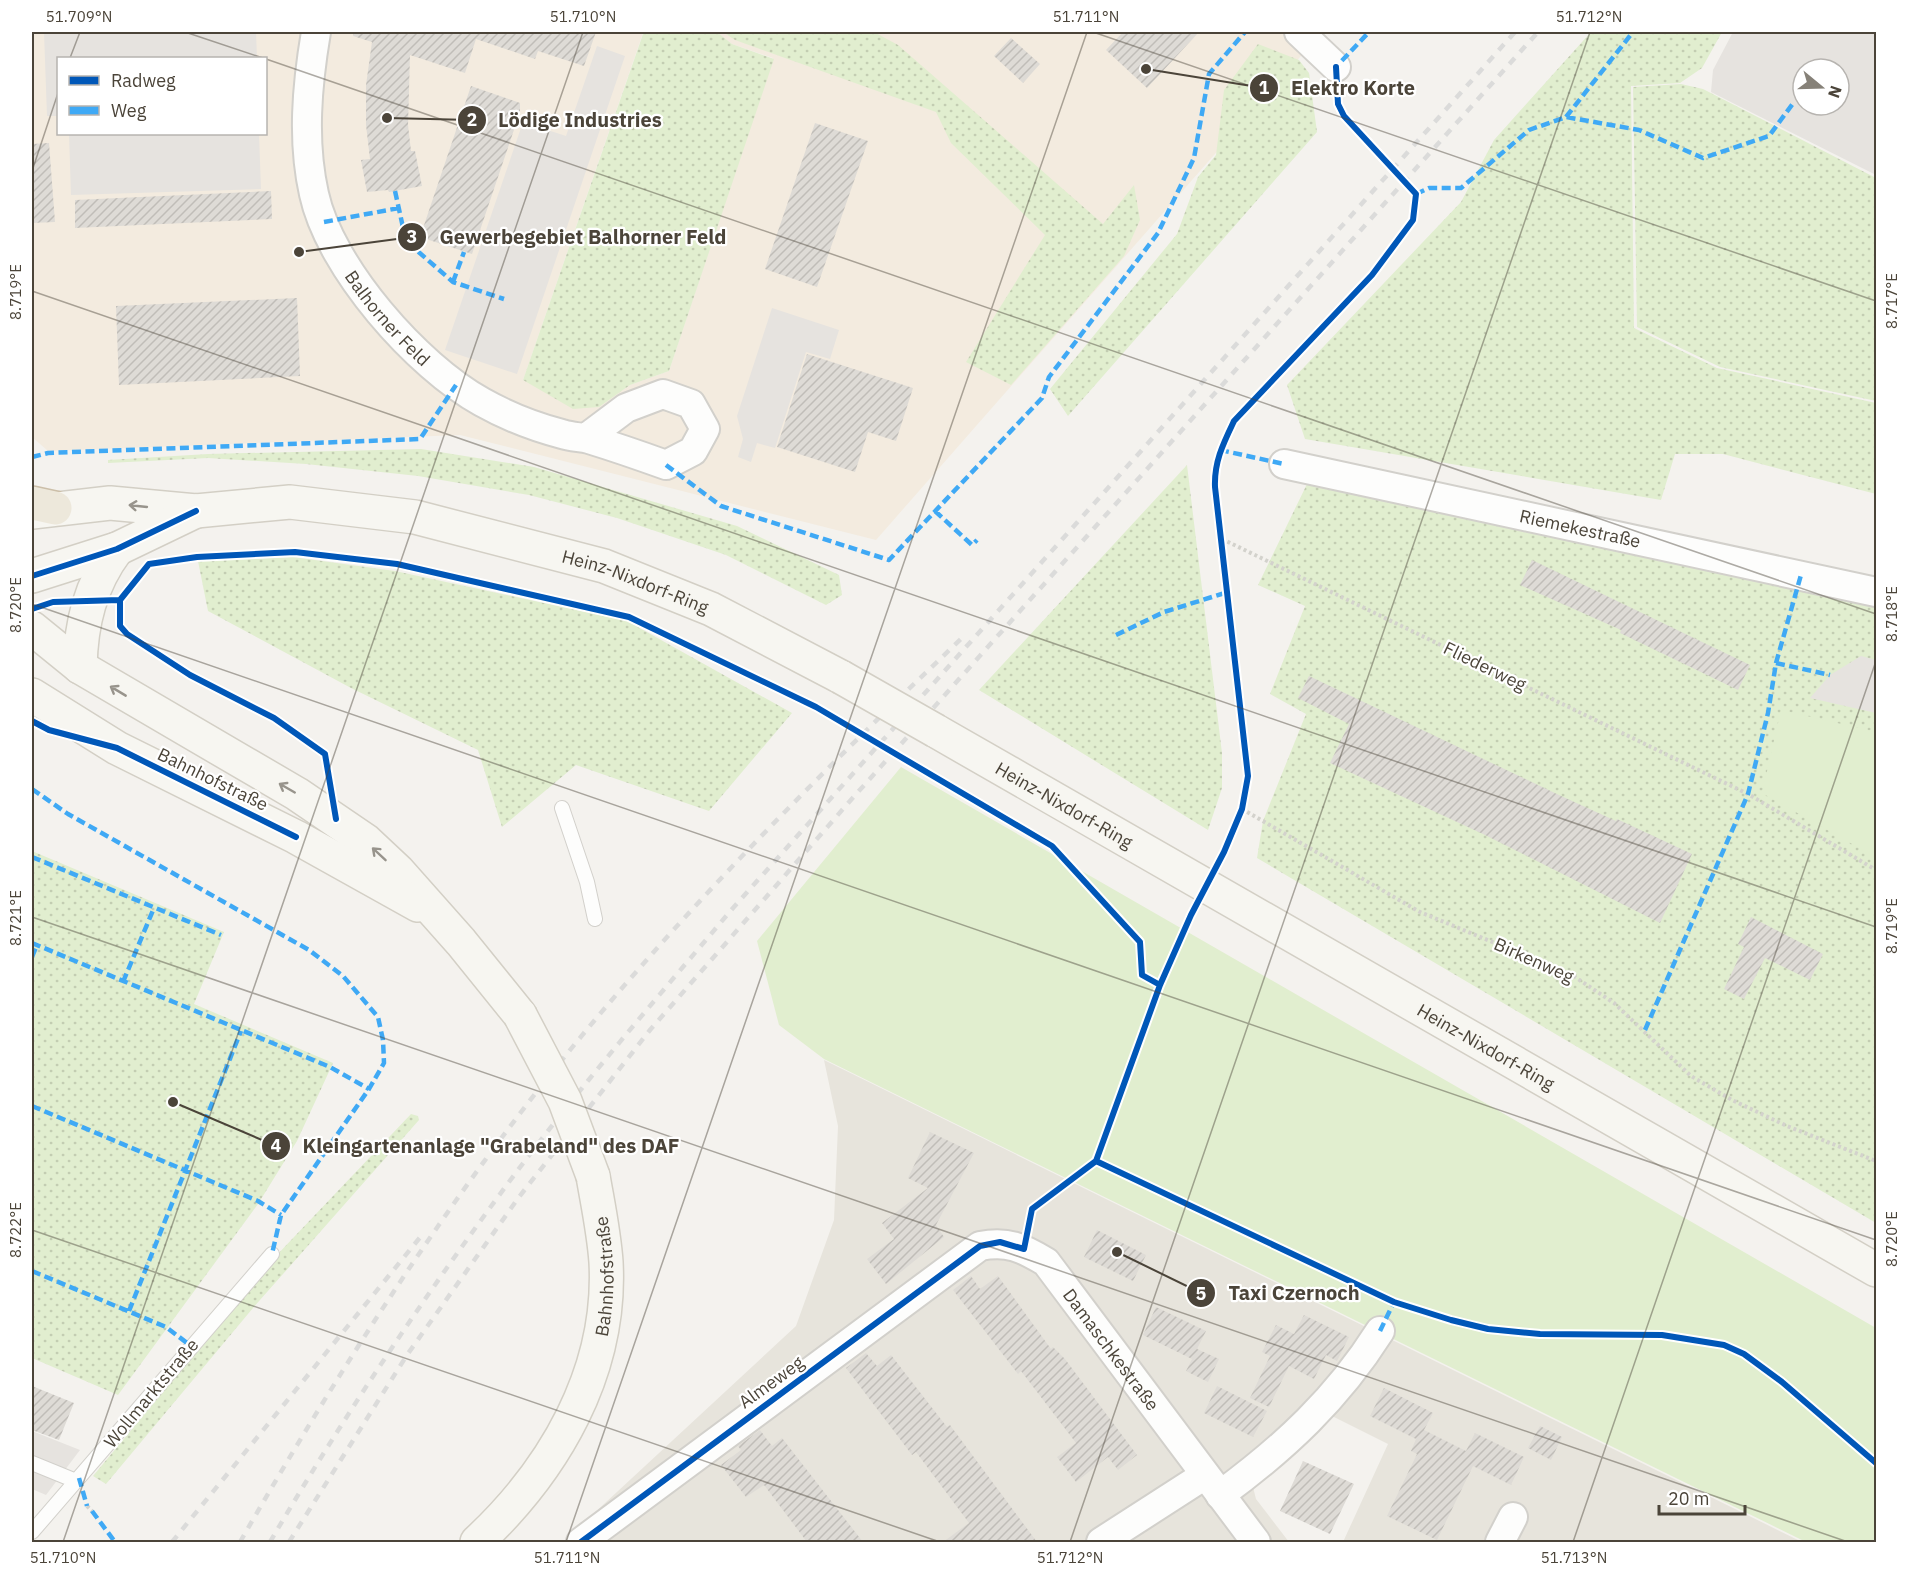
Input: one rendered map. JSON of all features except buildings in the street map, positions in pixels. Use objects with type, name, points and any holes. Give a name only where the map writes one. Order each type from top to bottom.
[{"type":"main road","name":"Heinz-Nixdorf-Ring","points":[[39,508],[110,503],[196,512],[290,502],[415,517],[604,566],[711,609],[841,677],[1876,1270]]},
{"type":"main road","name":"Heinz-Nixdorf-Ring","points":[[32,576],[117,549],[196,512]]},
{"type":"main road","points":[[80,667],[83,624],[89,602],[103,567],[117,549]]},
{"type":"main road","name":"Bahnhofstraße","points":[[32,628],[80,667],[336,819],[366,841],[398,871],[481,965],[520,1014],[565,1101],[593,1176],[602,1224],[606,1264],[605,1300],[591,1371],[574,1415],[553,1455],[505,1516],[477,1542]]},
{"type":"main road","name":"Bahnhofstraße","points":[[32,695],[117,748],[296,837],[363,877],[433,913]]},
{"type":"street","name":"Balhorner Feld","points":[[316,32],[307,93],[314,197],[334,243],[360,288],[385,322],[456,386],[482,402],[533,425],[586,438]]},
{"type":"street","points":[[1299,32],[1336,67]]},
{"type":"street","name":"Riemekestraße","points":[[1284,464],[1876,592]]},
{"type":"street","name":"Damaschkestraße","points":[[980,1246],[1000,1242],[1024,1249],[1046,1262],[1256,1542]]},
{"type":"street","name":"Almeweg","points":[[581,1542],[980,1246]]},
{"type":"street","points":[[1107,1541],[1212,1485],[1270,1458],[1328,1402],[1380,1331]]},
{"type":"street","points":[[1500,1542],[1512,1517]]},
{"type":"lane","points":[[562,808],[587,882],[595,919]]},
{"type":"lane","name":"Wollmarktstraße","points":[[32,1532],[272,1254]]},
{"type":"lane","points":[[32,1463],[76,1481]]},
{"type":"path","points":[[87,1506],[92,1511]]},
{"type":"shaded area","points":[[32,32],[643,33],[523,380],[599,406],[630,385],[669,371],[773,58],[732,44],[717,32],[1322,32],[876,540],[460,435],[48,451],[32,437]]},
{"type":"shaded area","points":[[44,32],[256,32],[257,57],[57,57],[57,116],[47,116]]},
{"type":"shaded area","points":[[1733,32],[1876,32],[1876,175],[1711,92],[1713,70]]},
{"type":"shaded area","points":[[597,46],[625,56],[517,374],[445,350],[523,122],[566,136]]},
{"type":"shaded area","points":[[69,135],[259,135],[261,189],[71,195]]},
{"type":"shaded area","points":[[772,308],[839,330],[830,359],[806,352],[775,448],[757,443],[751,462],[738,457],[743,439],[737,416]]},
{"type":"shaded area","points":[[1861,656],[1876,660],[1876,713],[1810,698],[1830,675]]},
{"type":"shaded area","points":[[824,1060],[1802,1542],[1343,1542],[1388,1444],[1332,1416],[1253,1487],[1256,1499],[1289,1542],[563,1542],[796,1326],[834,1220],[838,1126]]},
{"type":"shaded area","points":[[32,1431],[80,1450],[46,1495],[32,1489]]},
{"type":"green space","points":[[638,32],[717,32],[732,44],[774,59],[669,371],[630,385],[599,407],[573,409],[523,380],[643,34]]},
{"type":"green space","points":[[723,32],[874,32],[898,45],[1103,224],[1134,185],[1140,220],[1124,256],[1011,385],[966,362],[1045,235],[951,143],[936,112],[735,40]]},
{"type":"green space","points":[[1591,32],[1722,32],[1702,68],[1680,83],[1631,86],[1634,328],[1717,368],[1876,403],[1876,494],[1723,454],[1675,454],[1661,500],[1305,439],[1287,385],[1461,202],[1494,140]]},
{"type":"green space","points":[[1258,44],[1299,60],[1309,73],[1317,132],[1068,416],[1050,389],[1177,234],[1198,177],[1216,155],[1224,90]]},
{"type":"green space","points":[[1681,84],[1703,89],[1876,178],[1876,401],[1720,367],[1637,327],[1633,87]]},
{"type":"green space","points":[[421,449],[534,467],[737,526],[839,575],[842,595],[826,605],[726,555],[617,518],[529,495],[418,476],[306,464],[208,458],[108,463],[108,460],[208,454]]},
{"type":"green space","points":[[1187,465],[1222,753],[1222,788],[1208,830],[979,690]]},
{"type":"green space","points":[[1307,484],[1876,602],[1876,1223],[1257,858],[1263,821],[1306,714],[1270,694],[1305,606],[1258,585]]},
{"type":"green space","points":[[293,557],[395,571],[627,621],[792,713],[709,811],[576,765],[502,827],[478,750],[351,688],[208,611],[198,561]]},
{"type":"green space","points":[[1781,710],[1876,732],[1875,857],[1762,793]]},
{"type":"green space","points":[[901,767],[1876,1328],[1876,1542],[1806,1542],[824,1059],[779,1025],[757,941]]},
{"type":"green space","points":[[32,851],[224,932],[194,1004],[333,1063],[297,1141],[258,1204],[118,1395],[32,1358]]},
{"type":"green space","points":[[411,1114],[418,1116],[419,1120],[253,1308],[106,1484],[93,1476],[275,1257]]},
{"type":"railway","points":[[270,1542],[354,1406],[443,1273],[533,1150],[617,1045],[733,908],[1515,32]]},
{"type":"railway","points":[[289,1542],[407,1355],[519,1197],[650,1030],[850,801],[1538,32]]},
{"type":"railway","points":[[240,1542],[310,1424],[383,1308],[460,1195],[542,1085],[691,910],[797,799],[961,639]]},
{"type":"railway","points":[[172,1542],[422,1235]]},
{"type":"marked path","points":[[666,465],[721,506],[889,560],[1042,398],[1049,377],[1158,233],[1194,158],[1209,74],[1245,32]]},
{"type":"marked path","points":[[1336,72],[1336,67],[1369,32]]},
{"type":"marked path","points":[[1566,117],[1633,32]]},
{"type":"marked path","points":[[1416,194],[1429,188],[1461,188],[1529,130],[1566,117],[1639,130],[1703,158],[1769,136],[1791,106]]},
{"type":"marked path","points":[[395,191],[406,241],[453,282],[504,299]]},
{"type":"marked path","points":[[324,222],[399,208]]},
{"type":"marked path","points":[[453,282],[464,252]]},
{"type":"marked path","points":[[32,457],[48,453],[420,439],[456,385]]},
{"type":"marked path","points":[[1220,450],[1284,464]]},
{"type":"marked path","points":[[935,511],[972,545],[977,540]]},
{"type":"marked path","points":[[1645,1030],[1748,794],[1768,713],[1776,663],[1801,575]]},
{"type":"marked path","points":[[1116,635],[1164,612],[1228,592]]},
{"type":"marked path","points":[[1776,663],[1830,675]]},
{"type":"marked path","points":[[32,789],[68,814],[309,950],[343,976],[378,1017],[383,1040],[384,1063],[369,1089],[281,1215],[272,1254]]},
{"type":"marked path","points":[[32,857],[221,935]]},
{"type":"marked path","points":[[123,982],[154,908]]},
{"type":"marked path","points":[[32,943],[330,1067],[369,1089]]},
{"type":"marked path","points":[[32,957],[37,945]]},
{"type":"marked path","points":[[129,1311],[241,1031]]},
{"type":"marked path","points":[[32,1106],[258,1201],[281,1215]]},
{"type":"marked path","points":[[32,1271],[166,1327],[191,1346]]},
{"type":"marked path","points":[[1380,1331],[1394,1302]]},
{"type":"marked path","points":[[79,1478],[87,1506]]},
{"type":"marked path","points":[[92,1511],[115,1542]]},
{"type":"cycle path","points":[[581,1542],[980,1246],[1000,1242],[1024,1249],[1032,1209],[1096,1161],[1160,985],[1191,915],[1224,852],[1242,809],[1248,776],[1215,487],[1220,453],[1234,421],[1372,275],[1413,220],[1416,194],[1344,116],[1338,104],[1336,67]]},
{"type":"cycle path","points":[[32,576],[117,549],[196,511]]},
{"type":"cycle path","points":[[32,609],[53,602],[120,600],[149,564],[197,557],[295,552],[397,564],[629,617],[816,707],[1052,846],[1140,942],[1142,975],[1160,985]]},
{"type":"cycle path","points":[[120,600],[120,626],[127,634],[190,675],[274,718],[325,754],[336,819]]},
{"type":"cycle path","points":[[32,721],[49,730],[117,748],[296,837]]},
{"type":"cycle path","points":[[1096,1161],[1394,1302],[1451,1320],[1488,1329],[1540,1334],[1662,1335],[1724,1345],[1744,1354],[1782,1382],[1876,1463]]},
{"type":"place","name":"Elektro Korte","points":[[1146,69]]},
{"type":"place","name":"Lödige Industries","points":[[387,118]]},
{"type":"place","name":"Gewerbegebiet Balhorner Feld","points":[[299,252]]},
{"type":"place","name":"Kleingartenanlage \"Grabeland\" des DAF","points":[[173,1102]]},
{"type":"place","name":"Taxi Czernoch","points":[[1117,1252]]}]
